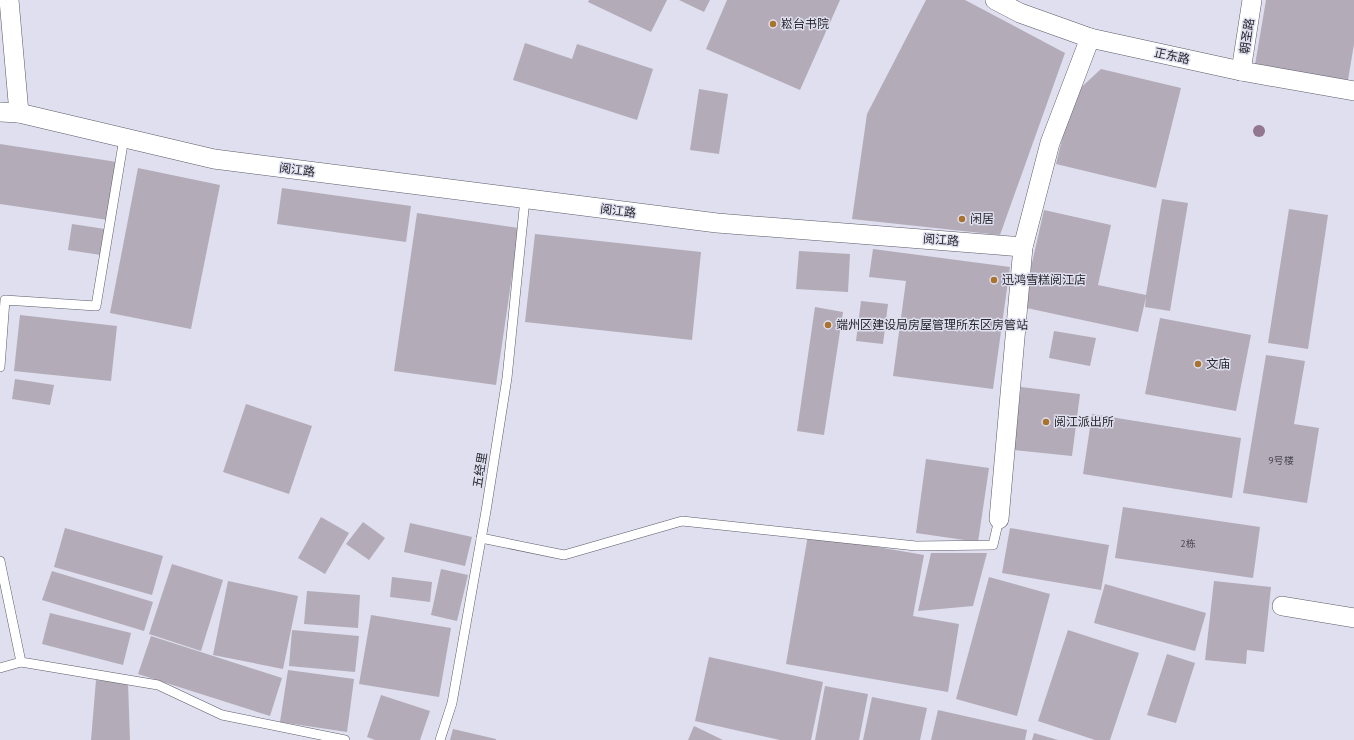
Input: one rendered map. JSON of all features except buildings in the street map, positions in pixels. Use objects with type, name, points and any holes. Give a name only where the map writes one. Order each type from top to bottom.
[{"type":"street","points":[[9,0],[19,113]]},
{"type":"street","name":"正东路","points":[[995,0],[1020,13],[1090,38],[1241,71],[1354,91]]},
{"type":"street","name":"朝圣路","points":[[1241,71],[1252,0]]},
{"type":"street","points":[[999,519],[1023,247],[1050,143],[1090,38]]},
{"type":"street","name":"阅江路","points":[[0,112],[19,113],[214,159],[717,223],[1023,247]]},
{"type":"street","points":[[1282,606],[1354,618]]},
{"type":"lane","points":[[0,367],[4,300],[96,306],[124,138]]},
{"type":"lane","name":"五经里","points":[[440,740],[452,703],[507,378],[525,199]]},
{"type":"lane","points":[[481,538],[564,555],[682,521],[916,546],[993,545],[999,519]]},
{"type":"lane","points":[[0,561],[21,662]]},
{"type":"lane","points":[[0,668],[21,662],[158,685],[222,715],[345,740]]},
{"type":"place","name":"崧台书院","points":[[773,24]]},
{"type":"place","name":"闲居","points":[[962,219]]},
{"type":"place","name":"迅鸿雪糕阅江店","points":[[994,280]]},
{"type":"place","name":"端州区建设局房屋管理所东区房管站","points":[[828,325]]},
{"type":"place","name":"文庙","points":[[1198,364]]},
{"type":"place","name":"阅江派出所","points":[[1046,422]]}]
